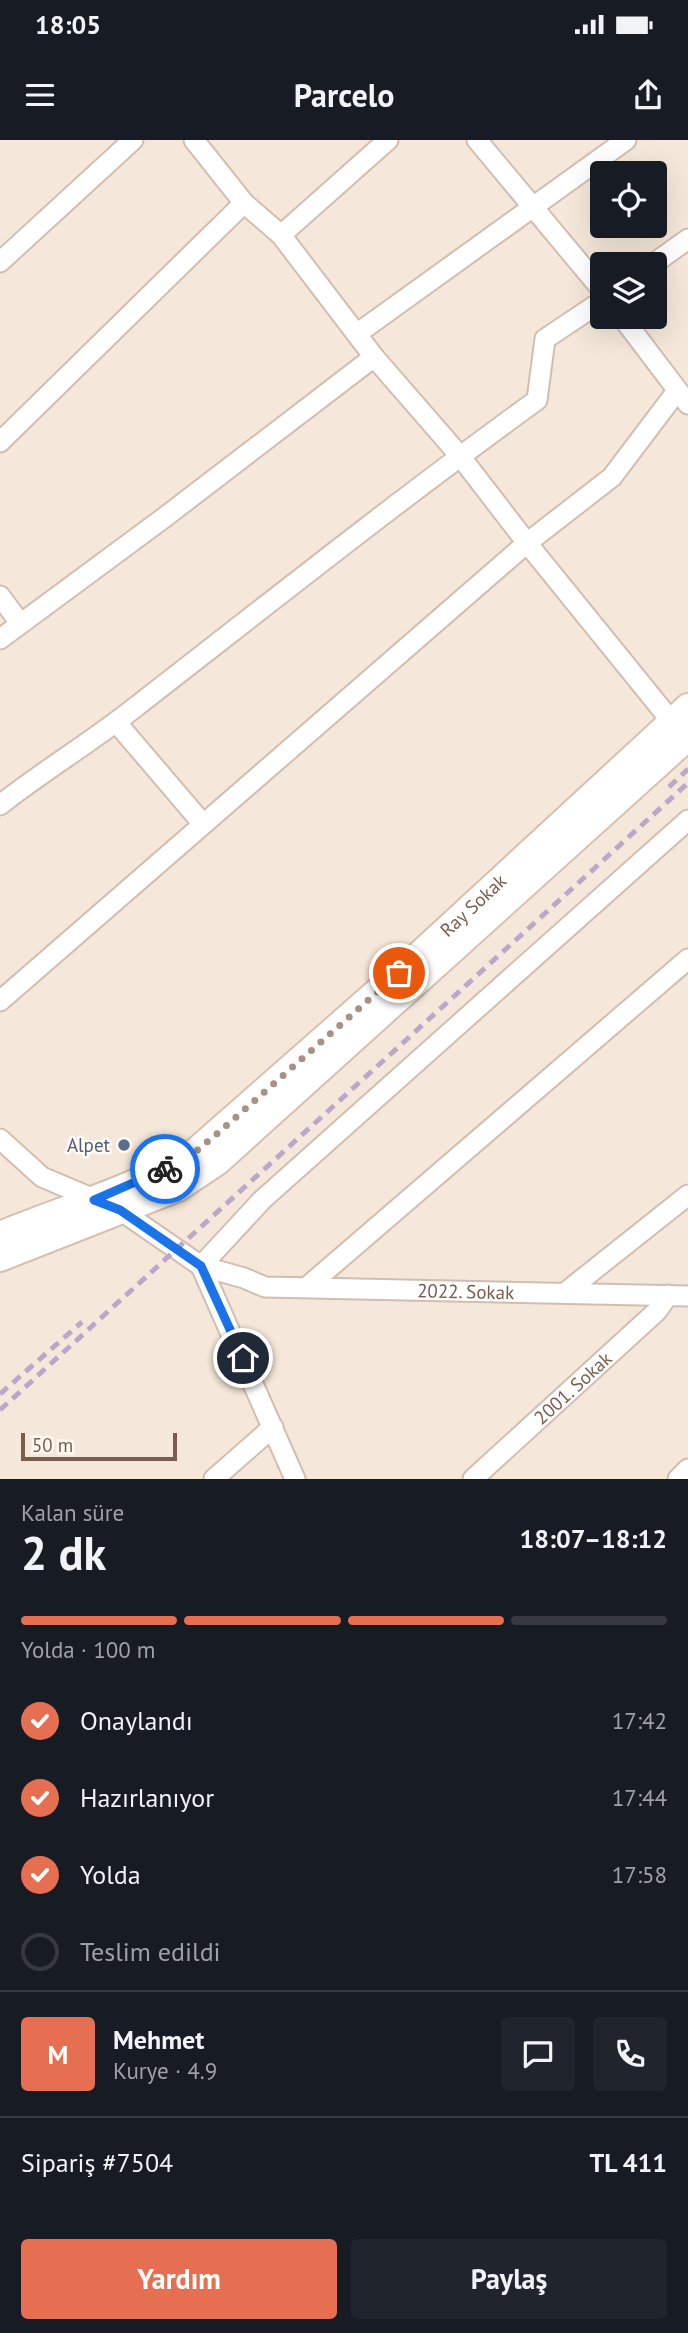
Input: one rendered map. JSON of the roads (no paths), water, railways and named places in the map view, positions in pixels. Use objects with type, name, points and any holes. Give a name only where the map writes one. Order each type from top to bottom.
[{"type":"street","points":[[0,262],[133,140]]},
{"type":"street","points":[[0,1258],[178,1188],[217,1163],[683,722],[527,543],[460,456],[374,357],[281,235],[244,203],[194,140]]},
{"type":"street","points":[[281,235],[388,140]]},
{"type":"street","points":[[477,140],[590,276]]},
{"type":"street","points":[[358,333],[626,140]]},
{"type":"street","points":[[0,442],[244,203]]},
{"type":"street","points":[[667,254],[688,239]]},
{"type":"street","points":[[0,806],[29,782],[116,722],[460,456],[537,400],[545,339],[590,308]]},
{"type":"street","points":[[0,1001],[527,543],[612,477],[683,398],[631,329]]},
{"type":"street","points":[[0,639],[166,517],[374,357]]},
{"type":"street","points":[[0,596],[20,623]]},
{"type":"street","points":[[116,722],[203,824]]},
{"type":"street","name":"Ray Sokak","points":[[0,1235],[94,1200],[176,1164],[218,1133],[683,722]]},
{"type":"street","points":[[201,1266],[262,1200],[688,820]]},
{"type":"street","points":[[307,1287],[687,961]]},
{"type":"street","points":[[0,1139],[42,1177],[120,1210],[201,1266],[295,1479]]},
{"type":"street","points":[[566,1292],[688,1195]]},
{"type":"street","name":"2022. Sokak","points":[[201,1266],[265,1287],[678,1296]]},
{"type":"street","name":"2001. Sokak","points":[[473,1479],[657,1311],[678,1296]]},
{"type":"street","points":[[214,1479],[273,1427]]},
{"type":"street","points":[[678,1479],[688,1469]]},
{"type":"railway","points":[[669,787],[688,769]]},
{"type":"railway","points":[[0,1410],[688,783]]},
{"type":"railway","points":[[0,1394],[82,1322]]},
{"type":"place","name":"Alpet","points":[[124,1145]]}]
